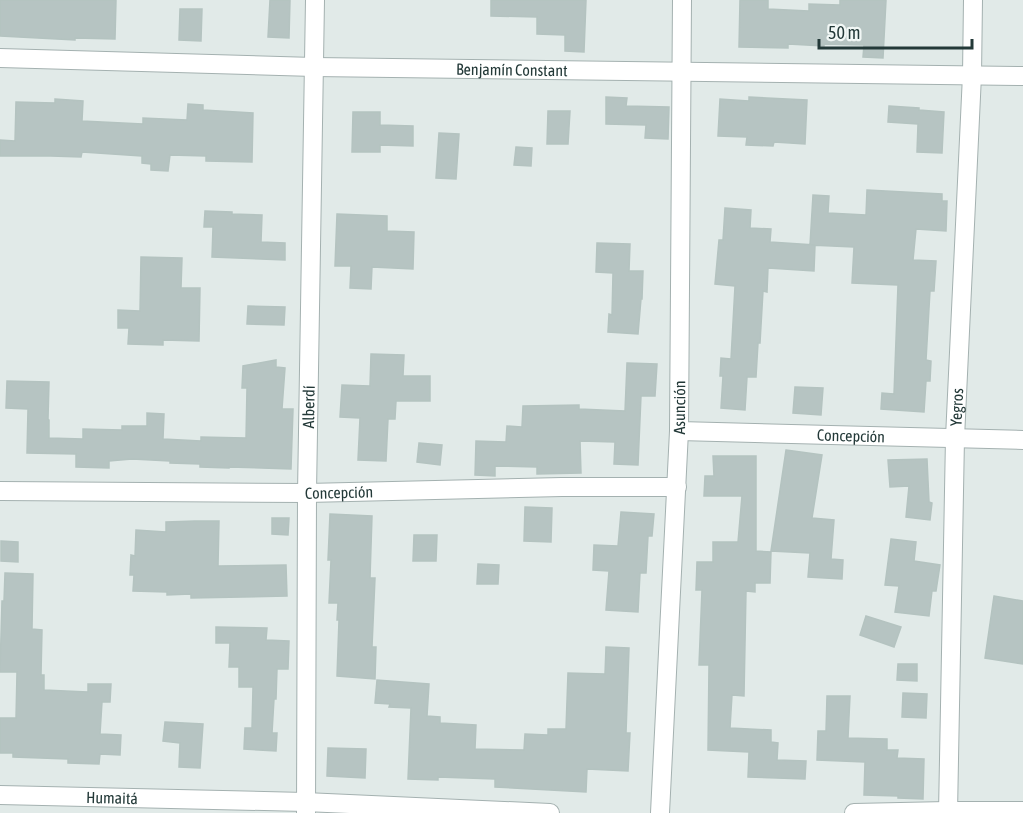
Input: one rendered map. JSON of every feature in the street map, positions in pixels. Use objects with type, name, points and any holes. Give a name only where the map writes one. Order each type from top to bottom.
[{"type":"street","name":"Alberdí","points":[[305,807],[307,493],[315,0]]},
{"type":"street","name":"Asunción","points":[[660,813],[679,431],[682,0]]},
{"type":"street","name":"Yegros","points":[[948,812],[955,438],[972,75],[973,0]]},
{"type":"street","name":"Benjamín Constant","points":[[0,58],[314,67],[1023,76]]},
{"type":"street","name":"Concepción","points":[[679,431],[1023,440]]},
{"type":"street","name":"Concepción","points":[[0,490],[307,493],[677,487]]},
{"type":"street","name":"Humaitá","points":[[0,795],[305,807],[550,813]]},
{"type":"street","points":[[855,813],[1023,811]]},
{"type":"building","points":[[0,0],[116,0],[115,39],[75,38],[75,40],[0,36]]},
{"type":"building","points":[[270,0],[290,0],[289,38],[268,37]]},
{"type":"building","points":[[491,0],[586,0],[584,52],[565,51],[565,35],[537,34],[537,17],[491,16]]},
{"type":"building","points":[[740,0],[768,0],[768,9],[809,11],[809,4],[840,5],[840,0],[886,0],[883,58],[863,57],[864,45],[788,44],[788,48],[739,47]]},
{"type":"building","points":[[180,9],[202,9],[201,41],[179,40]]},
{"type":"building","points":[[606,97],[627,98],[626,106],[669,107],[668,139],[645,138],[646,125],[606,124]]},
{"type":"building","points":[[749,97],[807,100],[805,144],[774,142],[773,146],[746,145],[747,137],[718,136],[720,99],[749,101]]},
{"type":"building","points":[[55,99],[83,101],[82,121],[143,124],[143,118],[187,120],[188,104],[203,105],[203,110],[253,113],[252,162],[206,161],[206,156],[170,155],[168,171],[151,170],[151,164],[142,163],[142,156],[82,152],[81,157],[0,156],[0,140],[15,141],[16,102],[55,103]]},
{"type":"building","points":[[889,106],[944,112],[942,153],[917,152],[918,124],[888,122]]},
{"type":"building","points":[[548,111],[570,111],[568,144],[547,144]]},
{"type":"building","points":[[353,112],[380,112],[380,125],[413,126],[413,146],[380,145],[380,152],[352,152]]},
{"type":"building","points":[[439,133],[459,134],[456,179],[436,178]]},
{"type":"building","points":[[516,147],[532,148],[531,166],[514,165]]},
{"type":"building","points":[[867,190],[942,194],[942,201],[947,201],[946,231],[916,229],[913,260],[936,261],[934,291],[930,291],[926,360],[931,361],[930,381],[926,381],[924,412],[881,409],[882,393],[894,394],[898,285],[852,283],[854,247],[810,245],[813,195],[829,196],[828,213],[866,215]]},
{"type":"building","points":[[725,208],[751,210],[750,228],[771,229],[770,242],[815,245],[814,271],[768,268],[767,292],[763,291],[756,377],[747,377],[745,410],[721,408],[723,376],[720,376],[721,358],[731,359],[735,286],[715,284],[719,240],[723,240]]},
{"type":"building","points":[[205,211],[262,215],[261,242],[285,243],[285,260],[212,257],[213,227],[204,227]]},
{"type":"building","points":[[337,214],[387,216],[387,231],[414,232],[413,269],[372,267],[371,289],[350,288],[351,266],[335,266]]},
{"type":"building","points":[[597,243],[630,244],[629,271],[643,271],[638,334],[608,332],[609,314],[612,315],[613,273],[596,272]]},
{"type":"building","points":[[141,257],[182,258],[181,288],[200,288],[199,341],[163,340],[163,345],[128,344],[129,328],[118,328],[118,310],[140,311]]},
{"type":"building","points":[[248,306],[285,307],[284,325],[247,324]]},
{"type":"building","points":[[371,354],[404,355],[403,376],[430,376],[430,401],[396,401],[395,419],[388,419],[386,461],[358,460],[360,418],[340,417],[342,385],[370,386]]},
{"type":"building","points":[[276,360],[276,367],[285,368],[282,409],[293,409],[291,469],[200,467],[200,464],[132,459],[109,461],[109,468],[76,467],[76,454],[27,453],[28,409],[6,408],[7,381],[49,382],[49,438],[83,439],[83,429],[122,430],[122,426],[147,426],[147,413],[164,414],[163,439],[201,441],[201,437],[246,438],[247,388],[242,388],[243,366]]},
{"type":"building","points":[[627,363],[657,364],[655,396],[641,396],[638,465],[614,464],[615,442],[580,441],[581,473],[537,474],[537,467],[495,466],[495,476],[475,475],[476,441],[506,442],[507,426],[522,427],[523,406],[579,405],[579,409],[625,411]]},
{"type":"building","points":[[795,387],[823,388],[821,415],[793,413]]},
{"type":"building","points":[[419,443],[442,445],[440,465],[417,462]]},
{"type":"building","points":[[786,450],[822,455],[812,518],[834,520],[831,559],[843,560],[842,579],[808,577],[810,553],[771,551]]},
{"type":"building","points":[[713,456],[756,456],[756,551],[771,552],[770,583],[755,583],[755,592],[746,591],[744,696],[732,695],[730,728],[771,730],[771,742],[778,743],[777,760],[806,761],[805,779],[748,777],[749,752],[708,750],[709,665],[699,665],[702,590],[696,590],[697,562],[713,562],[713,542],[738,542],[742,496],[704,496],[705,476],[714,476]]},
{"type":"building","points":[[927,459],[929,502],[932,503],[930,520],[906,517],[909,486],[890,487],[888,460]]},
{"type":"building","points":[[525,507],[552,508],[551,542],[524,541]]},
{"type":"building","points":[[621,512],[654,514],[652,536],[648,536],[646,573],[640,573],[638,612],[606,610],[609,571],[593,570],[594,545],[618,546]]},
{"type":"building","points":[[330,514],[372,516],[370,578],[375,578],[372,647],[376,647],[375,679],[337,676],[338,603],[329,603]]},
{"type":"building","points":[[272,518],[289,518],[288,535],[272,534]]},
{"type":"building","points":[[219,521],[218,566],[286,565],[287,596],[191,598],[191,594],[167,595],[167,592],[133,591],[134,575],[130,575],[131,555],[135,556],[136,530],[166,532],[166,522]]},
{"type":"building","points":[[414,535],[437,535],[436,561],[413,561]]},
{"type":"building","points":[[891,539],[916,542],[914,561],[940,565],[936,591],[932,591],[929,616],[895,612],[899,586],[885,585]]},
{"type":"building","points":[[1,541],[18,542],[18,562],[1,561]]},
{"type":"building","points":[[478,564],[499,565],[498,584],[477,584]]},
{"type":"building","points":[[5,573],[33,574],[32,629],[42,630],[41,675],[44,675],[44,690],[88,692],[88,684],[111,684],[110,702],[102,702],[100,734],[121,735],[120,755],[100,754],[99,764],[68,763],[68,759],[13,757],[13,753],[0,753],[0,718],[16,718],[17,672],[0,672]]},
{"type":"building","points":[[994,596],[1023,601],[1023,664],[985,658]]},
{"type":"building","points":[[866,616],[901,627],[894,647],[860,635]]},
{"type":"building","points":[[216,627],[267,628],[266,640],[289,641],[288,669],[277,669],[272,733],[277,733],[276,751],[244,749],[245,728],[252,728],[253,687],[239,687],[239,667],[229,667],[230,643],[216,643]]},
{"type":"building","points":[[606,647],[629,648],[626,733],[630,733],[628,771],[587,769],[586,792],[495,787],[495,779],[438,777],[438,780],[408,779],[411,708],[389,707],[390,704],[375,703],[377,680],[429,684],[427,716],[440,717],[440,723],[476,725],[475,749],[524,750],[525,734],[548,735],[548,729],[566,729],[568,673],[605,674]]},
{"type":"building","points":[[898,664],[917,664],[917,681],[897,680]]},
{"type":"building","points":[[903,693],[927,694],[926,718],[902,717]]},
{"type":"building","points":[[827,696],[850,696],[848,738],[887,739],[887,750],[898,750],[897,758],[924,759],[923,799],[864,795],[865,762],[817,760],[818,731],[826,731]]},
{"type":"building","points":[[165,722],[203,724],[200,768],[179,767],[180,743],[163,741]]},
{"type":"building","points":[[328,748],[366,749],[365,778],[327,776]]}]
